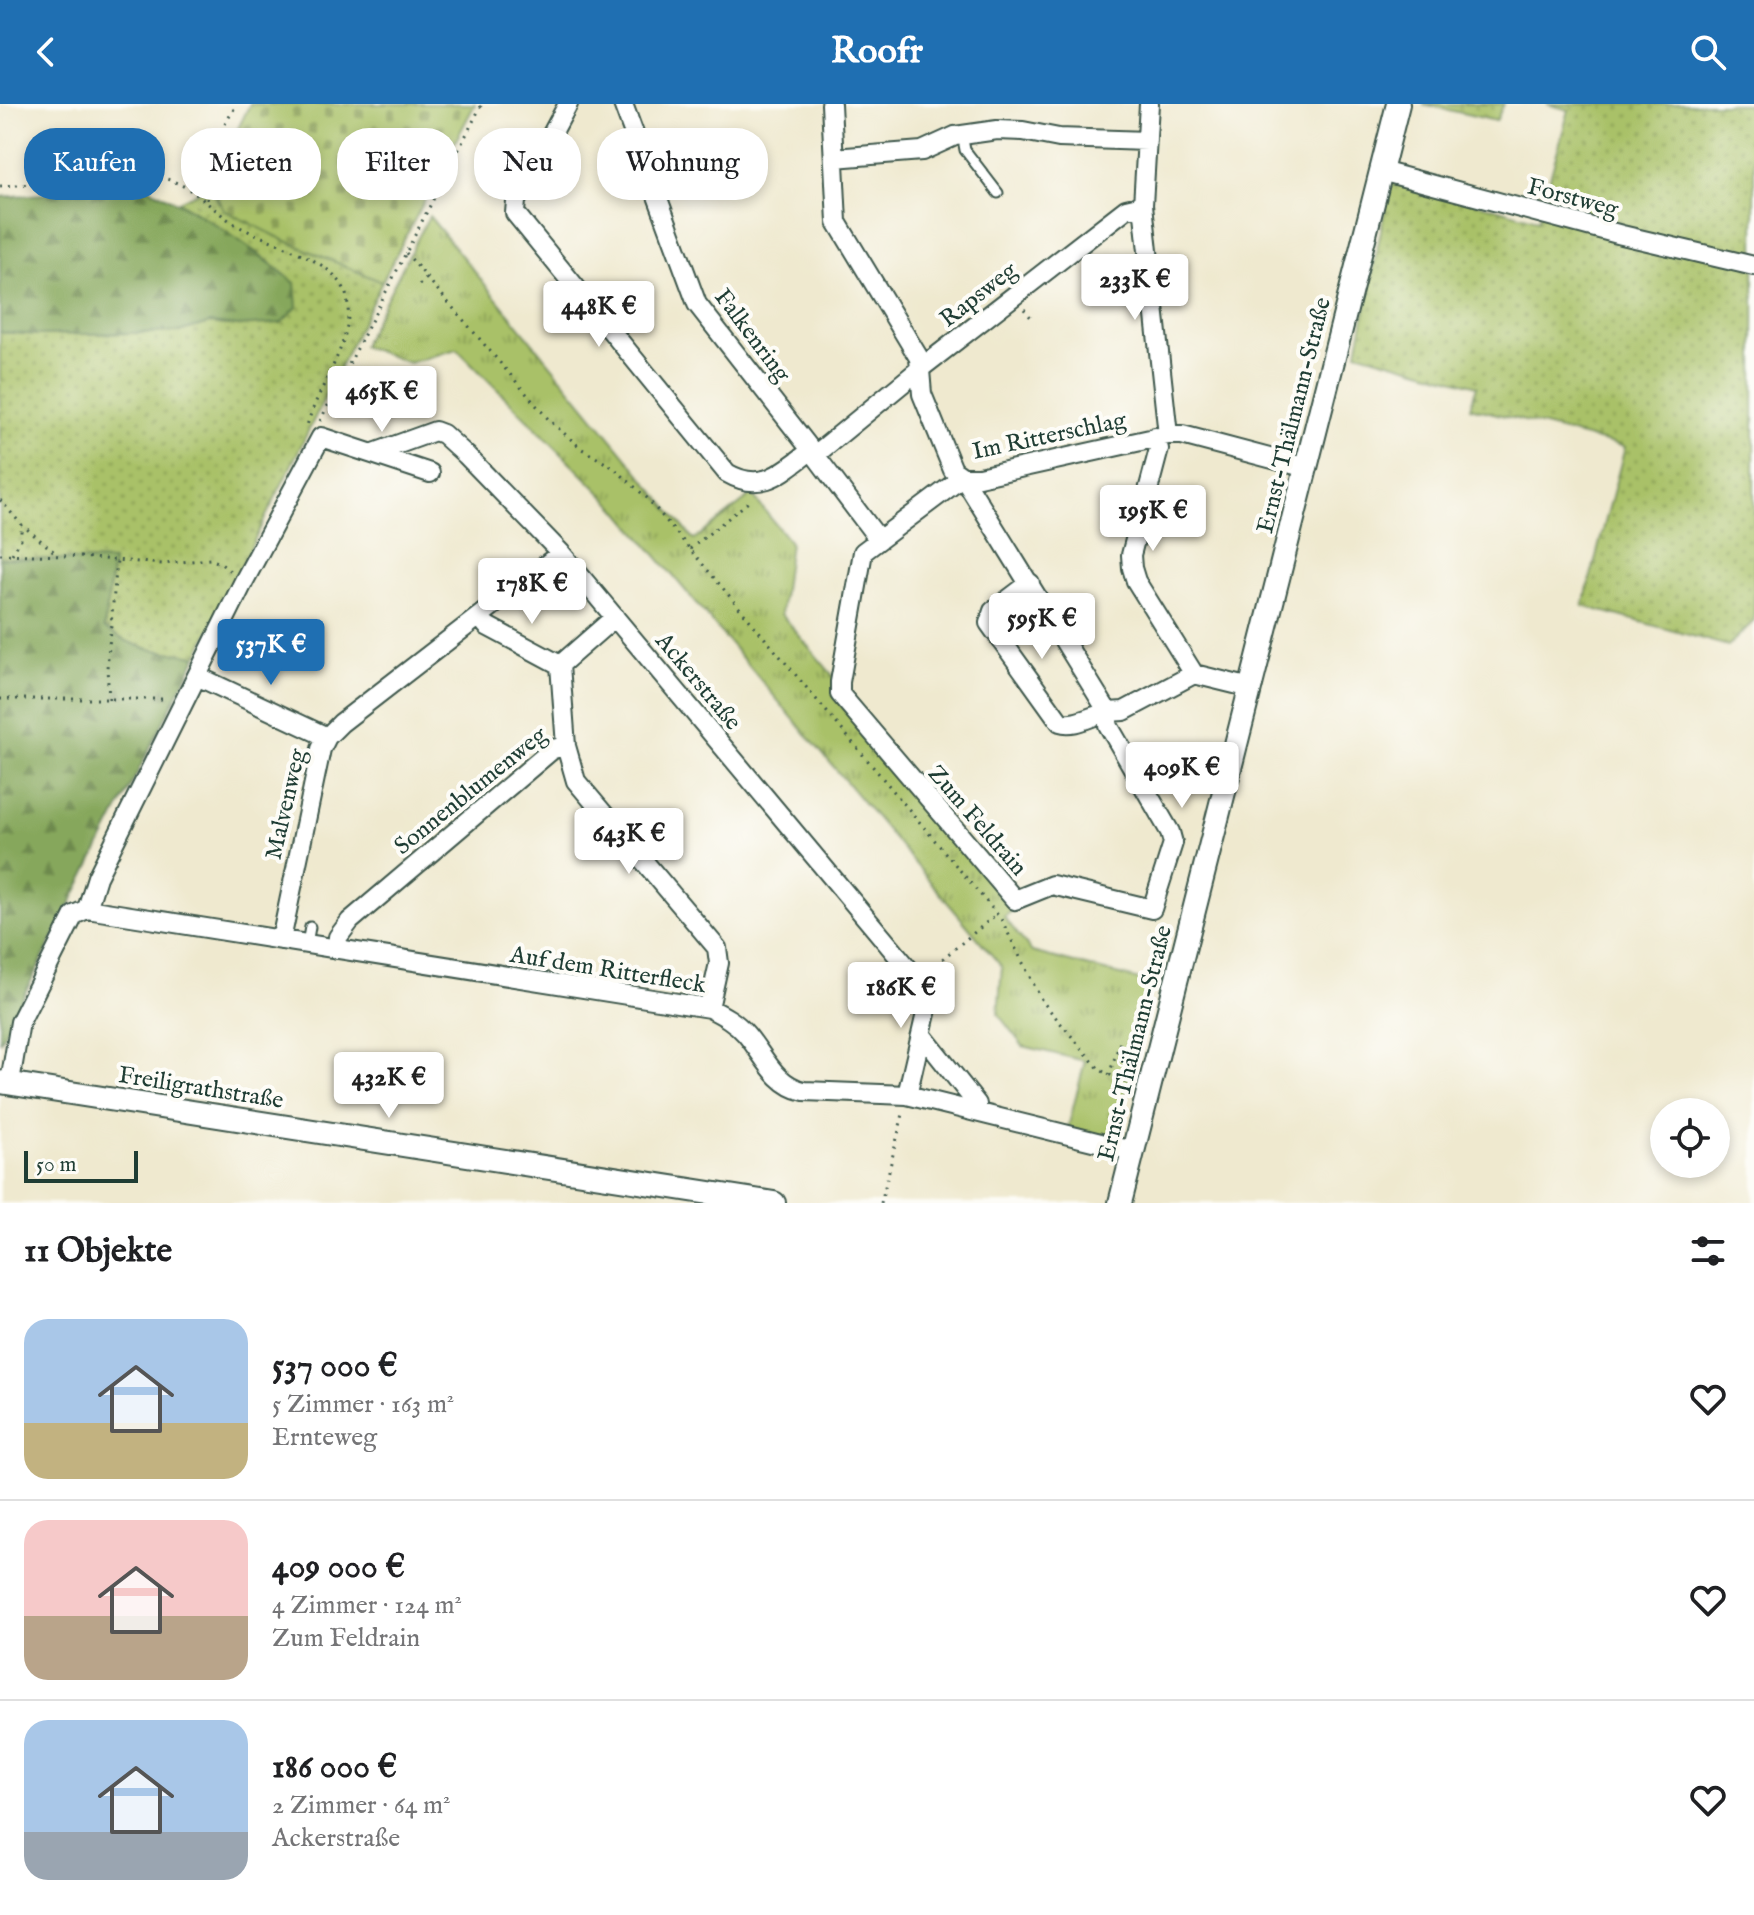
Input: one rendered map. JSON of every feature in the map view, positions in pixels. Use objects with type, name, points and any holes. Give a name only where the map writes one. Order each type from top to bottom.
[{"type":"street","points":[[568,104],[516,201],[515,213],[727,473],[740,480],[755,482],[773,479],[814,453],[921,368]]},
{"type":"street","name":"Falkenring","points":[[623,104],[697,304],[879,540]]},
{"type":"street","name":"Im Ritterschlag","points":[[831,104],[837,222],[913,346],[921,368],[922,394],[953,470],[963,477],[979,477],[1162,436],[1182,435],[1307,468]]},
{"type":"street","points":[[1149,104],[1143,205],[1162,436],[1131,555],[1132,568],[1136,581],[1194,674]]},
{"type":"street","name":"Ernst-Thälmann-Straße","points":[[1120,1203],[1398,104]]},
{"type":"street","points":[[834,158],[922,151],[962,134],[1011,130],[1059,138],[1147,141]]},
{"type":"street","name":"Forstweg","points":[[1381,171],[1610,232],[1754,266]]},
{"type":"street","name":"Rapsweg","points":[[921,368],[1126,209],[1143,205]]},
{"type":"street","name":"Ackerstraße","points":[[374,453],[435,431],[443,434],[561,553],[917,979],[928,995],[907,1095]]},
{"type":"street","points":[[5,1082],[20,1022],[74,915],[87,909],[97,877],[244,581],[321,437],[430,473]]},
{"type":"street","points":[[879,540],[963,477]]},
{"type":"street","name":"Zum Feldrain","points":[[879,540],[863,552],[840,694],[1015,900],[1052,885],[1152,909],[1173,843],[1172,836],[1108,725],[1108,712],[963,477]]},
{"type":"street","name":"Malvenweg","points":[[281,940],[321,749],[327,737],[561,553]]},
{"type":"street","points":[[1030,583],[993,611],[989,623],[1060,722],[1070,725],[1108,712],[1124,711],[1194,674],[1251,688]]},
{"type":"street","points":[[480,617],[487,626],[560,665],[615,617]]},
{"type":"street","name":"Sonnenblumenweg","points":[[337,949],[338,937],[350,921],[553,749],[566,746],[560,665]]},
{"type":"street","points":[[197,676],[327,737]]},
{"type":"street","points":[[566,746],[576,781],[717,948],[719,963],[709,1008]]},
{"type":"street","name":"Auf dem Ritterfleck","points":[[87,909],[281,940],[309,936],[337,949],[709,1008],[726,1016],[745,1033],[789,1088],[907,1095],[1133,1151]]},
{"type":"street","points":[[922,1035],[977,1104],[977,1112]]},
{"type":"street","name":"Freiligrathstraße","points":[[5,1082],[774,1203]]},
{"type":"lane","points":[[962,134],[965,150],[998,193]]},
{"type":"path","points":[[207,202],[210,149],[237,104]]},
{"type":"path","points":[[321,437],[318,426],[482,104]]},
{"type":"path","points":[[0,186],[154,177],[186,186],[240,227],[286,247],[334,275],[346,293],[348,317],[343,339],[310,414],[306,431],[309,458]]},
{"type":"path","points":[[406,253],[549,420],[582,449],[614,468],[633,484],[690,549],[997,914],[1042,1001],[1100,1070],[1131,1085]]},
{"type":"path","points":[[419,285],[427,278]]},
{"type":"path","points":[[1022,306],[1033,320]]},
{"type":"path","points":[[0,500],[21,524],[58,555]]},
{"type":"path","points":[[690,549],[748,503]]},
{"type":"path","points":[[12,555],[21,539],[21,524]]},
{"type":"path","points":[[0,554],[58,555],[162,564],[210,559],[244,581]]},
{"type":"path","points":[[109,699],[107,668],[117,560]]},
{"type":"path","points":[[0,699],[186,699]]},
{"type":"path","points":[[917,979],[1006,907]]},
{"type":"path","points":[[1109,1075],[1121,1039]]},
{"type":"path","points":[[881,1203],[907,1095]]},
{"type":"green space","points":[[250,104],[475,104],[458,137],[458,128],[337,128],[337,200],[425,200],[382,282],[225,211],[218,200],[321,200],[321,128],[238,128]]},
{"type":"green space","points":[[1423,104],[1504,104],[1496,121]]},
{"type":"green space","points":[[1547,104],[1754,104],[1754,621],[1728,646],[1583,606],[1625,447],[1470,407],[1477,386],[1357,352],[1391,179],[1538,220],[1569,110]]},
{"type":"green space","points":[[24,195],[24,200],[165,200],[165,196],[224,230],[295,283],[297,307],[281,323],[238,326],[210,323],[178,332],[39,335],[0,332],[0,197]]},
{"type":"green space","points":[[217,200],[284,240],[382,282],[197,656],[138,646],[104,628],[113,561],[0,558],[0,332],[39,335],[178,332],[210,323],[238,326],[295,283],[259,254],[179,201]]},
{"type":"green space","points":[[429,216],[694,540],[752,495],[790,542],[781,614],[835,678],[834,697],[1014,909],[1004,917],[1032,952],[1151,983],[1115,1139],[1068,1128],[1085,1061],[1023,1046],[998,1014],[1002,967],[616,508],[457,349],[409,363],[362,346]]},
{"type":"green space","points":[[0,558],[113,561],[104,628],[138,646],[197,656],[0,1042]]}]
